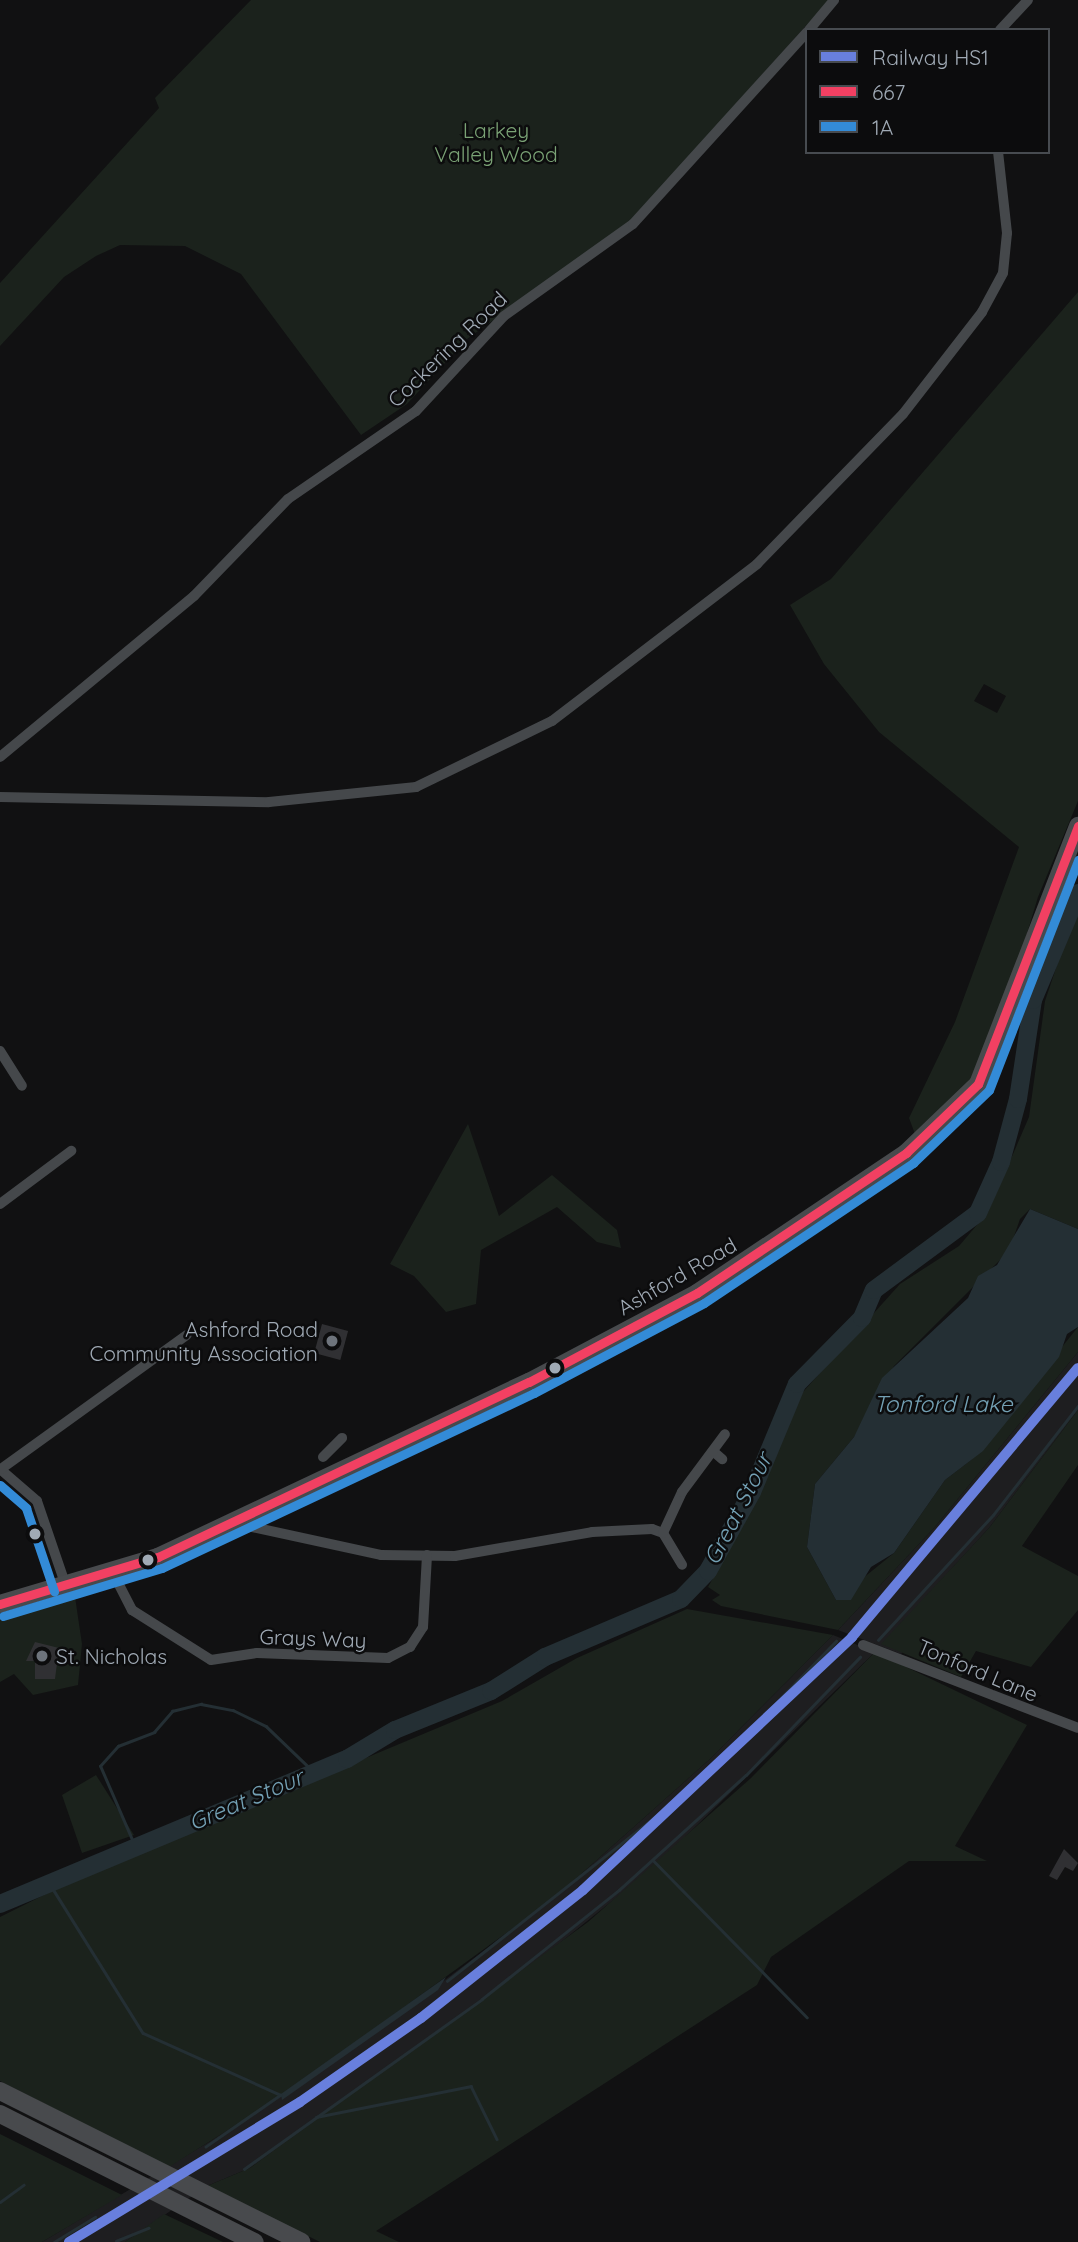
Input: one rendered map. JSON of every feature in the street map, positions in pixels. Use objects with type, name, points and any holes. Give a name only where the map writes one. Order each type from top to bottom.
[{"type":"highway","name":"Ashford Road","points":[[0,1604],[113,1573],[234,1523],[674,1306],[929,1136],[972,1096],[993,1057],[1045,898],[1078,826]]},
{"type":"highway","points":[[0,2091],[301,2242]]},
{"type":"highway","points":[[0,2115],[255,2242]]},
{"type":"street","name":"Cockering Road","points":[[811,28],[834,0]]},
{"type":"street","points":[[1002,28],[1028,0]]},
{"type":"street","name":"Cockering Road","points":[[0,757],[194,596],[288,499],[416,411],[504,316],[632,224],[805,34]]},
{"type":"street","points":[[0,797],[269,802],[416,788],[552,721],[757,564],[903,414],[982,312],[1003,273],[1007,233],[998,154]]},
{"type":"street","points":[[0,1051],[22,1086]]},
{"type":"street","points":[[0,1074],[10,1067]]},
{"type":"street","points":[[0,1204],[71,1151]]},
{"type":"street","points":[[66,1587],[37,1501],[0,1469],[187,1335]]},
{"type":"street","points":[[663,1533],[682,1492],[718,1455],[725,1434]]},
{"type":"street","points":[[323,1457],[342,1438]]},
{"type":"street","points":[[234,1523],[337,1548],[427,1555],[484,1554],[611,1530],[663,1533]]},
{"type":"street","points":[[663,1533],[682,1565]]},
{"type":"street","name":"Grays Way","points":[[113,1573],[132,1610],[211,1660],[257,1653],[388,1658],[410,1647],[423,1627],[427,1555]]},
{"type":"street","name":"Tonford Lane","points":[[863,1645],[1078,1728]]},
{"type":"shaded area","points":[[1078,1352],[1078,1410],[989,1528],[913,1611],[924,1626],[901,1654],[838,1630],[934,1528]]},
{"type":"shaded area","points":[[833,1635],[875,1652],[652,1869],[485,2003],[250,2168],[207,2186],[125,2242],[42,2242],[209,2142],[402,2012],[553,1899],[710,1759]]},
{"type":"green space","name":"Larkey Valley Wood","points":[[251,0],[829,0],[630,222],[467,339],[407,404],[361,435],[241,274],[185,246],[120,245],[96,256],[64,277],[0,346],[0,283],[159,108],[155,98]]},
{"type":"green space","points":[[1078,292],[1078,801],[1038,897],[1000,1023],[972,1079],[915,1134],[909,1118],[955,1022],[1019,847],[879,732],[824,664],[790,605],[831,579]],"holes":[[[984,684],[1006,696],[997,713],[974,701]]]},
{"type":"green space","points":[[1078,902],[1078,1229],[1030,1209],[1020,1219],[1009,1251],[894,1366],[854,1437],[815,1484],[807,1547],[836,1600],[894,1553],[945,1480],[971,1460],[1078,1327],[1078,1352],[934,1528],[838,1630],[721,1606],[712,1600],[720,1595],[708,1587],[744,1524],[803,1392],[900,1284],[959,1246],[988,1212],[1029,1117],[1045,1001]]},
{"type":"green space","points":[[468,1124],[499,1216],[552,1175],[617,1230],[621,1248],[597,1242],[557,1207],[481,1250],[476,1304],[446,1312],[414,1276],[390,1264]]},
{"type":"green space","points":[[1078,1410],[1078,1465],[1022,1546],[1078,1576],[1078,1610],[1031,1667],[976,1651],[961,1677],[881,1644],[989,1528]]},
{"type":"green space","points":[[75,1597],[82,1644],[78,1685],[33,1695],[14,1674],[0,1682],[0,1617]]},
{"type":"green space","points":[[687,1609],[833,1635],[710,1759],[553,1899],[280,2097],[169,2167],[0,2081],[0,1917],[72,1881],[502,1701],[577,1658]]},
{"type":"green space","points":[[875,1652],[1027,1725],[955,1846],[987,1861],[909,1861],[771,1957],[757,1985],[376,2231],[399,2242],[320,2242],[207,2186],[250,2168],[588,1922],[751,1778]]},
{"type":"green space","points":[[96,1775],[134,1835],[82,1853],[62,1795]]},
{"type":"green space","points":[[0,2134],[122,2195],[42,2242],[0,2242]]},
{"type":"green space","points":[[164,2214],[223,2242],[125,2242]]},
{"type":"water","name":"Tonford Lake","points":[[1030,1209],[1078,1229],[1078,1327],[1067,1334],[1059,1357],[983,1451],[945,1480],[894,1553],[871,1567],[851,1600],[836,1600],[807,1547],[815,1484],[854,1437],[882,1378],[968,1298],[978,1276],[997,1265]]},
{"type":"water","points":[[446,1977],[438,1990],[282,2100],[281,2094]]},
{"type":"building","name":"Ashford Road Community Association","points":[[322,1324],[348,1331],[340,1360],[314,1353]]},
{"type":"building","name":"St. Nicholas","points":[[35,1642],[59,1648],[55,1679],[35,1679],[35,1661],[26,1661]]},
{"type":"building","points":[[1064,1849],[1078,1863],[1073,1871],[1065,1867],[1057,1880],[1049,1876]]},
{"type":"waterway","name":"Great Stour","points":[[0,1904],[347,1759],[395,1730],[491,1691],[545,1657],[681,1599],[708,1571],[752,1492],[797,1384],[862,1318],[874,1290],[978,1213],[1001,1162],[1018,1099],[1033,1000],[1078,893]]},
{"type":"waterway","points":[[878,1640],[993,1515],[1078,1406]]},
{"type":"waterway","points":[[447,1981],[698,1783],[836,1641]]},
{"type":"waterway","points":[[244,2169],[482,1999],[619,1890],[746,1775],[860,1657]]},
{"type":"waterway","points":[[136,1849],[100,1766],[118,1746],[154,1732],[172,1711],[201,1704],[233,1710],[266,1726],[315,1773]]},
{"type":"waterway","points":[[653,1860],[807,2017]]},
{"type":"waterway","points":[[48,1881],[143,2033],[281,2095],[206,2147]]},
{"type":"waterway","points":[[316,2117],[471,2086],[497,2139]]},
{"type":"waterway","points":[[0,2202],[23,2185]]},
{"type":"waterway","points":[[54,2242],[95,2217]]},
{"type":"waterway","points":[[116,2241],[149,2228]]},
{"type":"rail line","name":"HS1","points":[[69,2242],[300,2102],[421,2018],[583,1890],[852,1637],[1078,1368]]},
{"type":"transit line","name":"667","points":[[0,1604],[158,1557],[529,1382],[697,1293],[906,1153],[978,1084],[1078,826]]},
{"type":"transit line","name":"1A","points":[[3,1616],[162,1568],[534,1393],[704,1303],[913,1163],[989,1090],[1078,860]]},
{"type":"transit line","name":"1A","points":[[0,1485],[26,1508],[54,1591]]},
{"type":"place","name":"Ashford Road Community Association","points":[[332,1341]]},
{"type":"place","name":"St. Nicholas","points":[[42,1656]]}]
